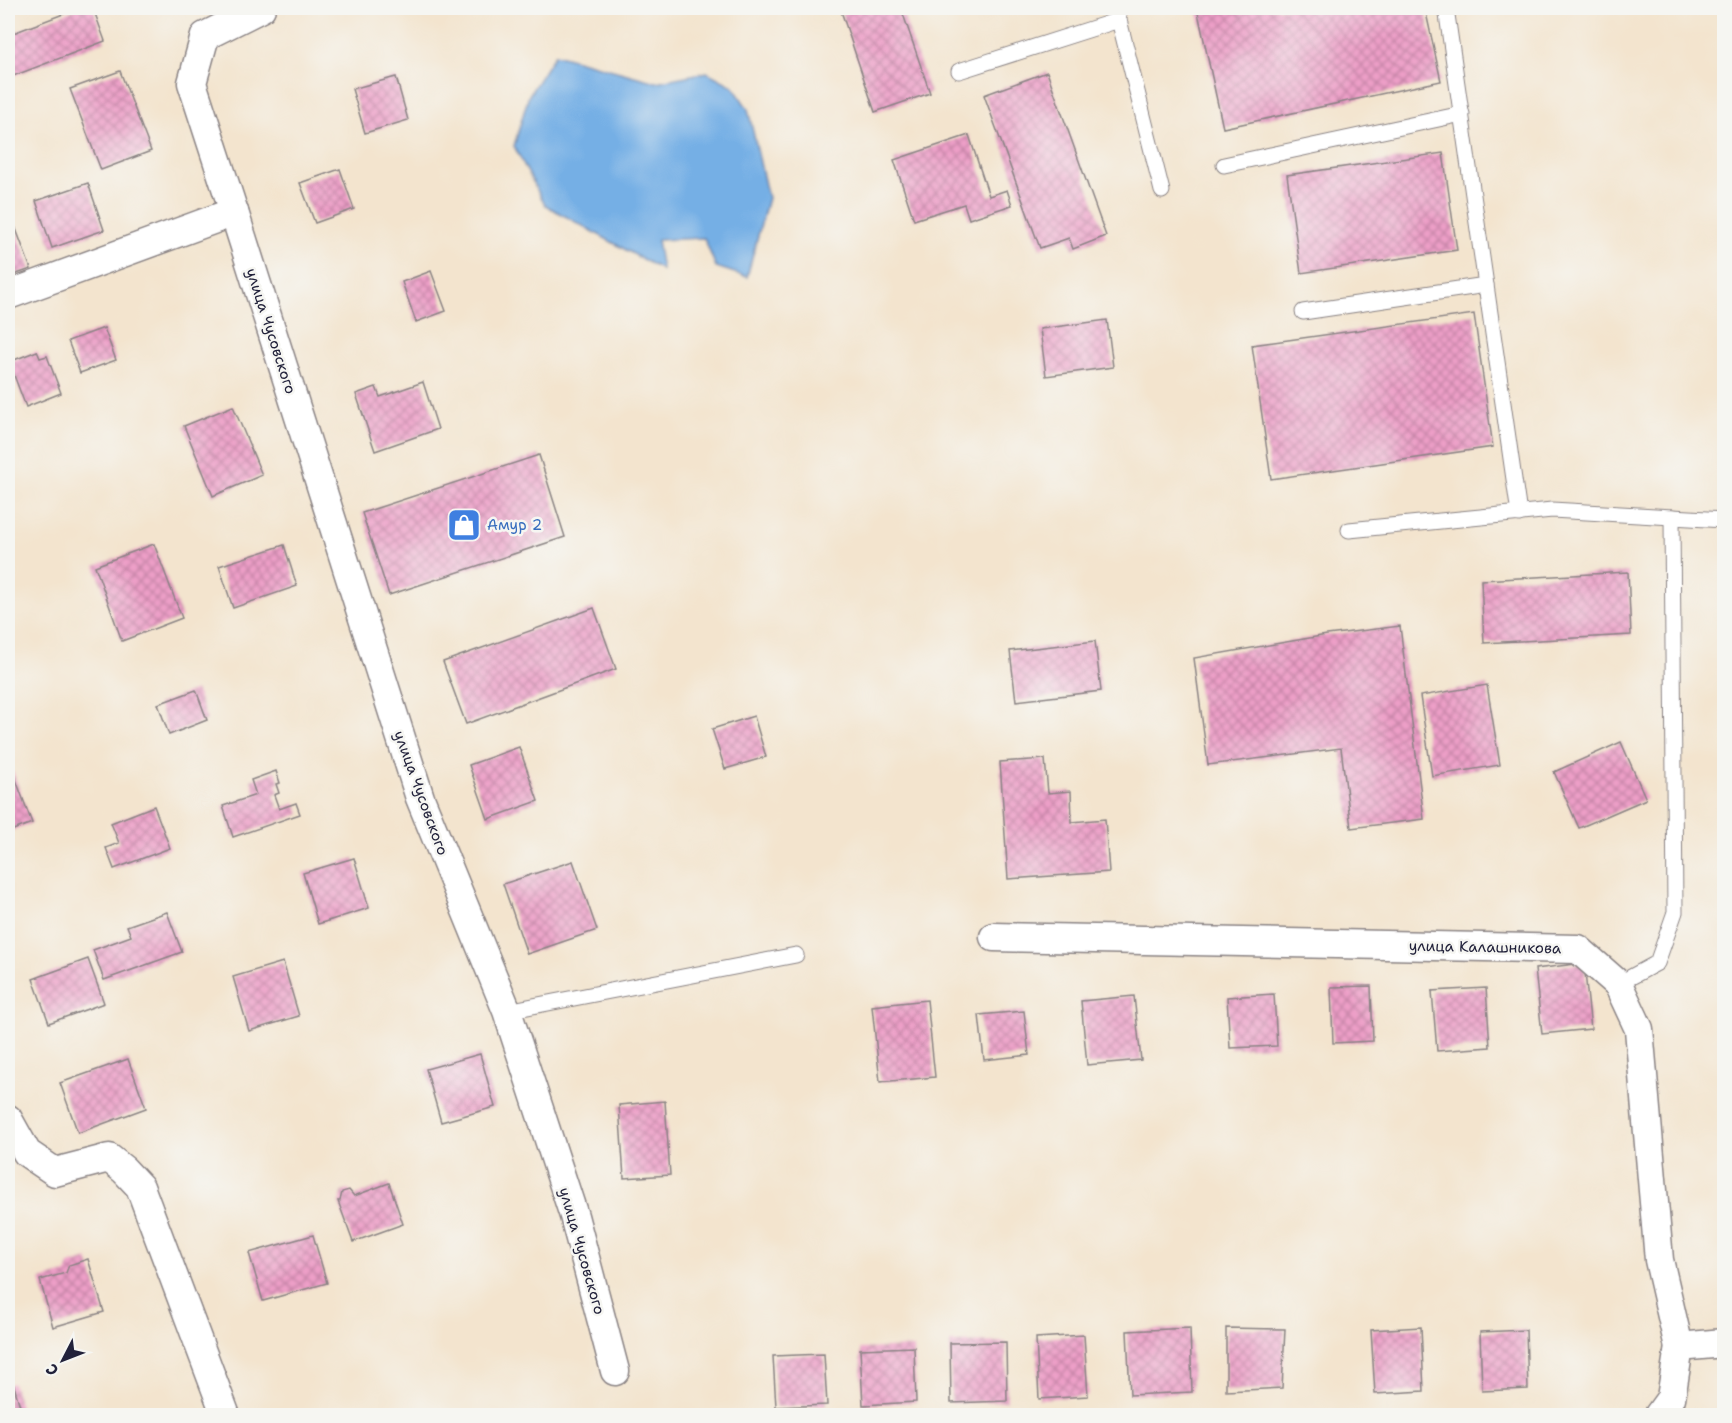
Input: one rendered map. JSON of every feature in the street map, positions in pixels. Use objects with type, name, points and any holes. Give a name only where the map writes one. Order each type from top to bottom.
[{"type":"street","name":"улица Чусовского","points":[[261,8],[205,36],[192,83],[420,798],[507,1011],[574,1216],[615,1371]]},
{"type":"street","points":[[8,296],[234,213]]},
{"type":"street","name":"улица Калашникова","points":[[994,937],[1578,949],[1618,984],[1639,1029],[1659,1260],[1678,1347]]},
{"type":"street","points":[[8,1119],[27,1153],[55,1172],[109,1158],[140,1187],[226,1416]]},
{"type":"street","points":[[1658,1416],[1671,1398],[1678,1347],[1725,1343]]},
{"type":"lane","points":[[1446,8],[1519,514]]},
{"type":"lane","points":[[959,71],[1118,14],[1162,191]]},
{"type":"lane","points":[[1224,165],[1462,114]]},
{"type":"lane","points":[[1303,312],[1486,285]]},
{"type":"lane","points":[[1349,530],[1552,510],[1725,520]]},
{"type":"lane","points":[[1618,984],[1657,963],[1675,912],[1672,517]]},
{"type":"lane","points":[[507,1011],[796,955]]},
{"type":"water","points":[[555,54],[656,82],[707,72],[733,86],[748,109],[768,198],[747,277],[716,267],[704,238],[657,240],[662,270],[545,205],[514,146],[529,95]]},
{"type":"building","points":[[79,8],[93,8],[105,41],[8,78],[8,35]]},
{"type":"building","points":[[840,8],[901,8],[930,93],[875,112]]},
{"type":"building","points":[[1197,8],[1425,8],[1441,81],[1223,128]]},
{"type":"building","points":[[120,71],[151,151],[101,170],[70,89]]},
{"type":"building","points":[[1047,72],[1106,236],[1073,249],[1069,238],[1040,248],[984,95]]},
{"type":"building","points":[[396,77],[408,120],[365,133],[352,89]]},
{"type":"building","points":[[969,135],[989,196],[1007,190],[1012,205],[969,219],[964,204],[914,220],[894,160]]},
{"type":"building","points":[[1443,153],[1457,250],[1301,273],[1287,175]]},
{"type":"building","points":[[340,169],[354,209],[315,223],[300,183]]},
{"type":"building","points":[[88,183],[104,230],[52,248],[36,201]]},
{"type":"building","points":[[13,221],[31,269],[8,277],[8,223]]},
{"type":"building","points":[[431,271],[446,311],[416,322],[402,282]]},
{"type":"building","points":[[1474,314],[1493,447],[1271,479],[1252,345]]},
{"type":"building","points":[[1107,320],[1113,367],[1046,376],[1040,329]]},
{"type":"building","points":[[104,328],[116,360],[80,373],[68,341]]},
{"type":"building","points":[[37,351],[40,358],[47,356],[61,393],[26,407],[9,362]]},
{"type":"building","points":[[423,382],[438,429],[375,451],[356,394],[376,387],[380,397]]},
{"type":"building","points":[[233,406],[262,475],[213,496],[184,426]]},
{"type":"building","name":"Амур 2","points":[[539,455],[565,537],[389,595],[362,513]]},
{"type":"building","points":[[154,544],[182,618],[122,641],[95,566]]},
{"type":"building","points":[[284,545],[297,586],[233,608],[219,566]]},
{"type":"building","points":[[1628,572],[1631,635],[1484,643],[1481,580]]},
{"type":"building","points":[[594,608],[616,669],[466,724],[443,662]]},
{"type":"building","points":[[1400,626],[1424,819],[1351,828],[1341,748],[1208,765],[1194,658],[1327,635]]},
{"type":"building","points":[[1095,641],[1101,691],[1016,701],[1010,651]]},
{"type":"building","points":[[1487,685],[1500,765],[1432,776],[1420,696]]},
{"type":"building","points":[[196,690],[207,720],[169,735],[158,704]]},
{"type":"building","points":[[754,716],[766,757],[725,769],[712,729]]},
{"type":"building","points":[[1621,742],[1646,799],[1579,828],[1554,772]]},
{"type":"building","points":[[519,747],[538,801],[488,819],[469,765]]},
{"type":"building","points":[[1045,759],[1048,793],[1071,791],[1072,822],[1105,819],[1109,872],[1008,879],[1000,762]]},
{"type":"building","points":[[276,771],[280,783],[276,784],[279,793],[274,795],[279,809],[296,803],[300,814],[233,837],[223,806],[256,795],[251,780]]},
{"type":"building","points":[[13,772],[32,823],[8,832],[8,774]]},
{"type":"building","points":[[154,806],[170,848],[114,869],[106,848],[119,843],[111,823]]},
{"type":"building","points":[[354,858],[369,908],[318,924],[303,873]]},
{"type":"building","points":[[573,861],[597,930],[527,954],[503,884]]},
{"type":"building","points":[[167,912],[182,952],[104,980],[93,950],[131,936],[127,926]]},
{"type":"building","points":[[88,959],[104,1003],[49,1023],[33,979]]},
{"type":"building","points":[[283,962],[299,1016],[249,1031],[233,977]]},
{"type":"building","points":[[1584,963],[1591,1029],[1542,1034],[1535,969]]},
{"type":"building","points":[[1371,986],[1373,1041],[1333,1043],[1331,987]]},
{"type":"building","points":[[1486,988],[1490,1047],[1437,1051],[1432,991]]},
{"type":"building","points":[[1274,994],[1277,1046],[1230,1048],[1227,997]]},
{"type":"building","points":[[1134,996],[1141,1060],[1087,1065],[1081,1001]]},
{"type":"building","points":[[927,1000],[935,1077],[880,1082],[872,1006]]},
{"type":"building","points":[[1024,1011],[1029,1055],[984,1060],[979,1015]]},
{"type":"building","points":[[480,1054],[495,1107],[441,1122],[426,1069]]},
{"type":"building","points":[[128,1059],[146,1108],[78,1133],[60,1083]]},
{"type":"building","points":[[665,1101],[670,1175],[624,1178],[619,1105]]},
{"type":"building","points":[[389,1183],[403,1224],[353,1242],[338,1201],[340,1201],[342,1192],[349,1190],[354,1196]]},
{"type":"building","points":[[313,1235],[327,1283],[263,1301],[249,1253]]},
{"type":"building","points":[[88,1259],[104,1312],[53,1327],[40,1280],[66,1273],[69,1265]]},
{"type":"building","points":[[1421,1327],[1424,1391],[1375,1394],[1371,1330]]},
{"type":"building","points":[[1190,1328],[1192,1392],[1130,1395],[1127,1331]]},
{"type":"building","points":[[1226,1328],[1285,1329],[1282,1388],[1226,1391]]},
{"type":"building","points":[[1526,1330],[1528,1389],[1482,1391],[1480,1332]]},
{"type":"building","points":[[1084,1335],[1088,1396],[1039,1399],[1036,1338]]},
{"type":"building","points":[[1006,1342],[1007,1401],[951,1403],[950,1343]]},
{"type":"building","points":[[914,1347],[916,1402],[863,1405],[860,1349]]},
{"type":"building","points":[[824,1354],[827,1405],[776,1407],[773,1356]]},
{"type":"building","points":[[13,1383],[23,1416],[8,1416],[8,1385]]},
{"type":"place","name":"Амур 2","points":[[464,525]]}]
